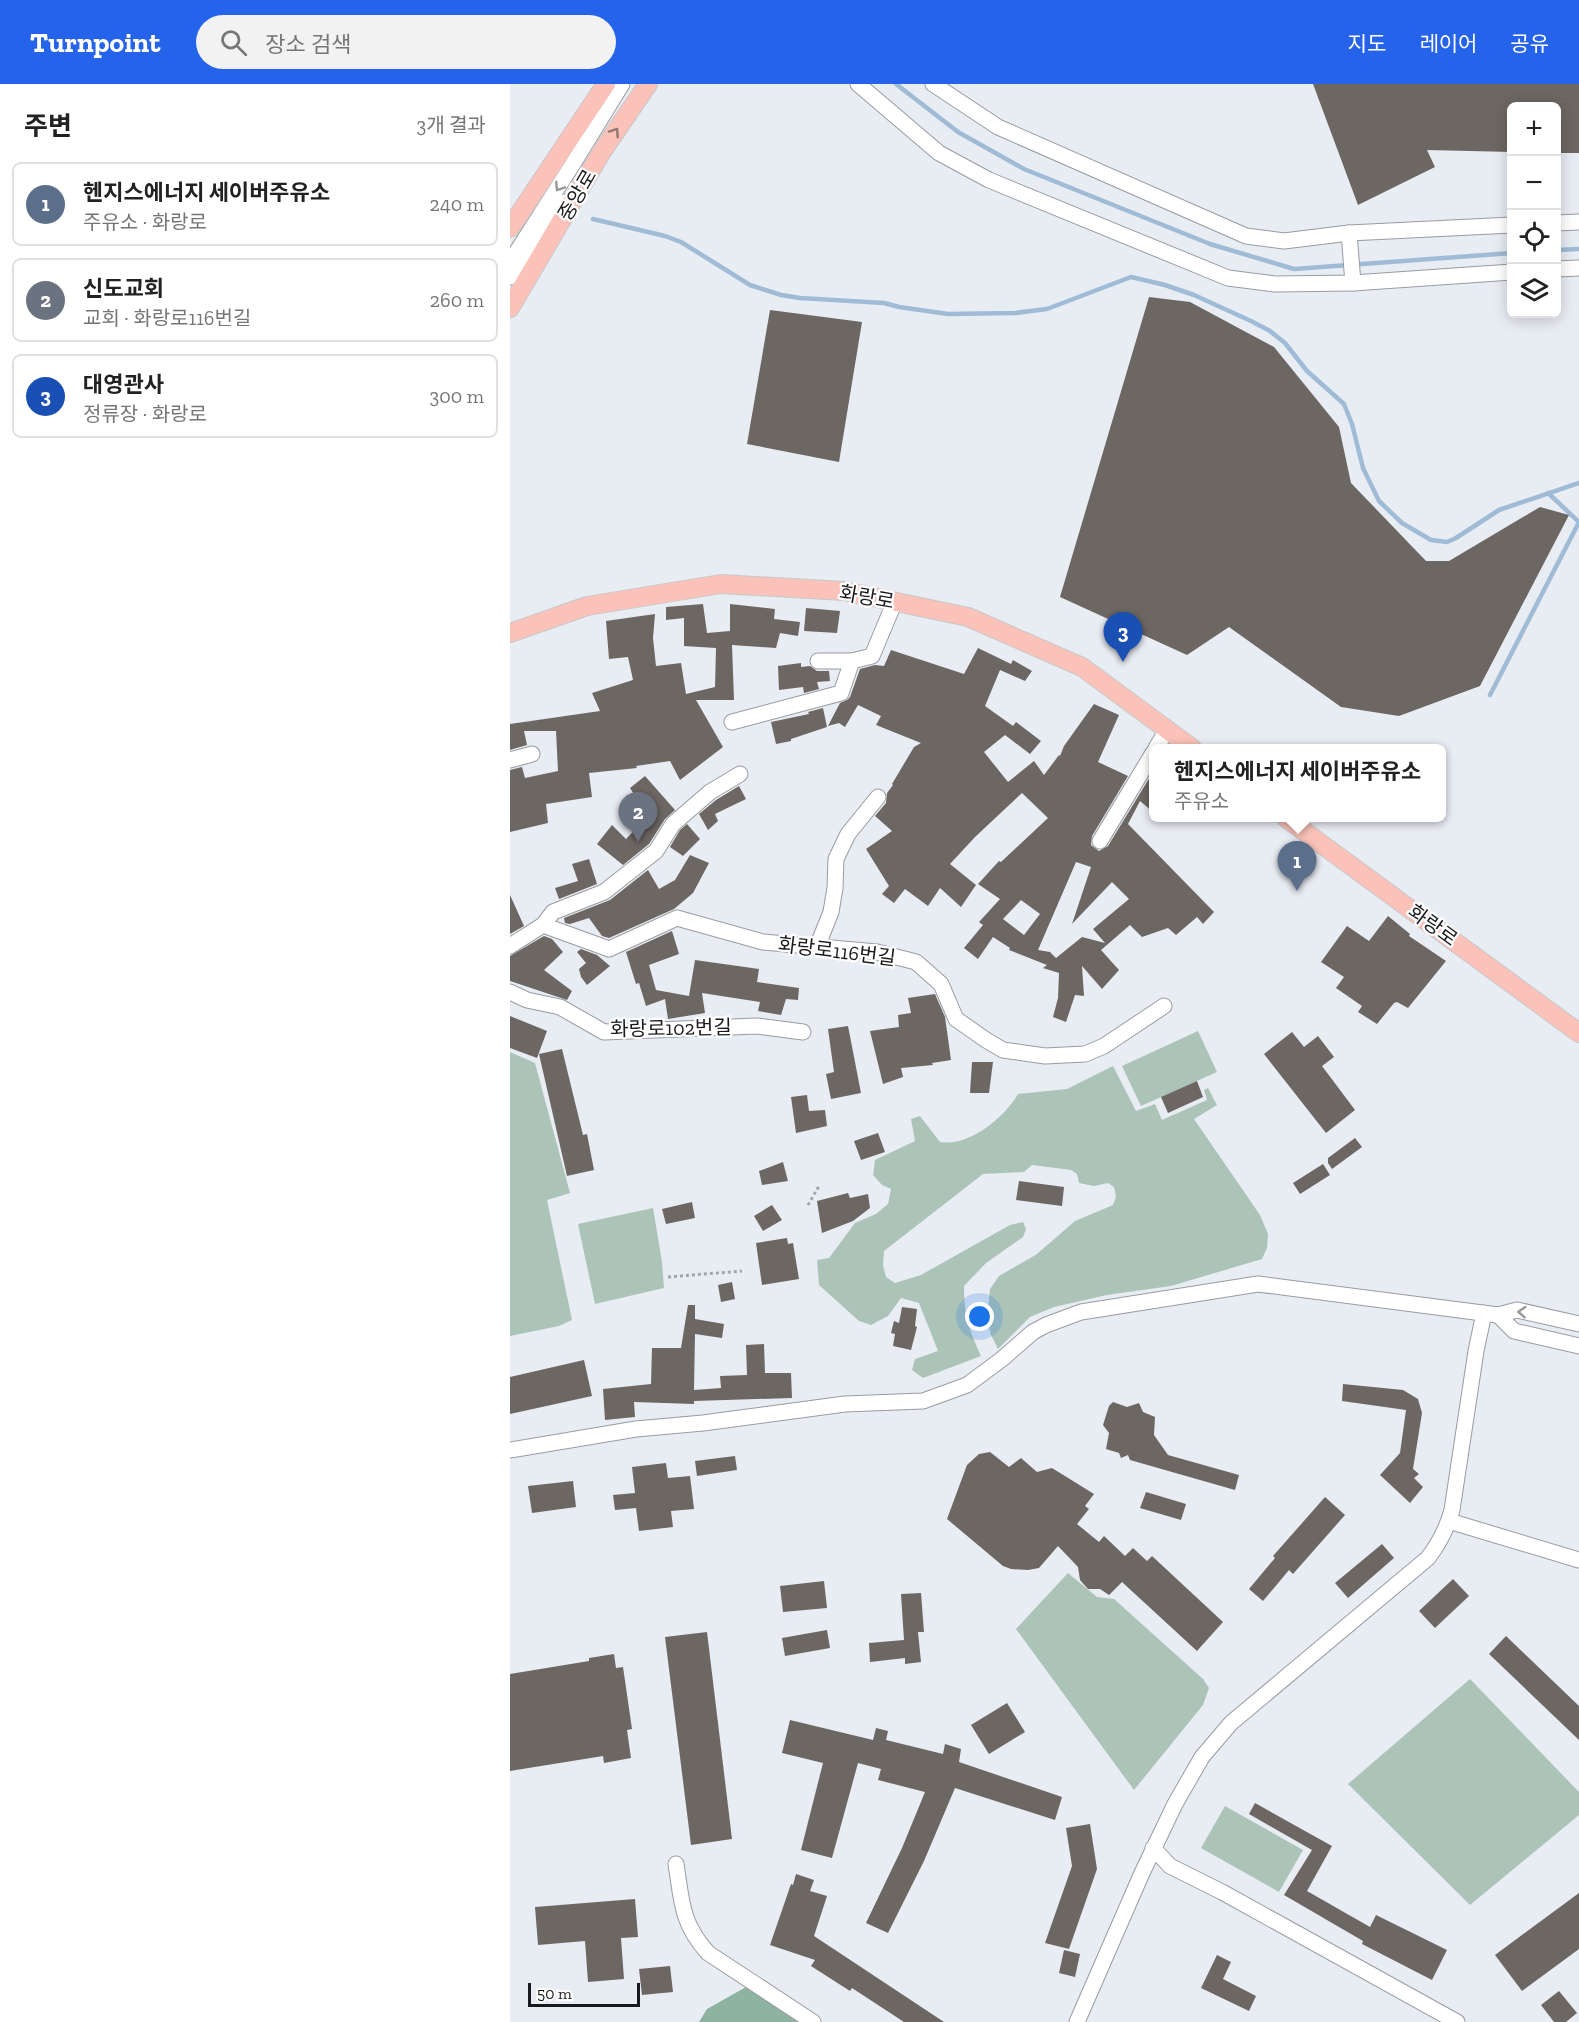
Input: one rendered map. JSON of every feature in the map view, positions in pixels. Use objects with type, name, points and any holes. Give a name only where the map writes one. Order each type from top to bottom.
[{"type":"main road","name":"중앙로","points":[[510,228],[606,84]]},
{"type":"main road","name":"중앙로","points":[[510,308],[601,153],[648,84]]},
{"type":"main road","name":"화랑로","points":[[510,633],[588,606],[721,584],[844,591],[968,617],[1082,667],[1186,744]]},
{"type":"main road","name":"화랑로","points":[[1291,822],[1579,1033]]},
{"type":"street","points":[[510,262],[622,84]]},
{"type":"street","points":[[858,84],[939,153],[990,180],[1228,278],[1275,284],[1353,283],[1507,272]]},
{"type":"street","points":[[933,84],[998,127],[1246,236],[1284,241],[1349,233],[1507,225]]},
{"type":"street","points":[[510,277],[601,153]]},
{"type":"street","points":[[1561,223],[1579,222]]},
{"type":"street","points":[[1349,233],[1353,283]]},
{"type":"street","points":[[1561,269],[1579,268]]},
{"type":"street","points":[[818,661],[852,662],[872,656],[895,601]]},
{"type":"street","points":[[732,722],[841,693],[852,662]]},
{"type":"street","points":[[1158,744],[1167,730]]},
{"type":"street","points":[[510,760],[532,754]]},
{"type":"street","points":[[1100,841],[1149,760]]},
{"type":"street","points":[[510,946],[543,925],[553,912],[604,892],[656,851],[673,824],[710,792],[740,774]]},
{"type":"street","points":[[817,947],[831,912],[836,859],[848,834],[878,797]]},
{"type":"street","name":"화랑로116번길","points":[[543,925],[609,949],[677,918],[763,942],[877,952],[916,962],[941,984],[956,1019],[1003,1050],[1045,1056],[1085,1054],[1104,1046],[1164,1006]]},
{"type":"street","name":"화랑로102번길","points":[[510,992],[527,1000],[560,1007],[604,1032],[757,1026],[803,1032]]},
{"type":"street","points":[[510,1450],[636,1429],[703,1423],[845,1404],[923,1401],[967,1385],[1033,1332],[1081,1312],[1258,1284],[1491,1314],[1517,1310],[1579,1324]]},
{"type":"street","points":[[1491,1314],[1514,1331],[1579,1346]]},
{"type":"street","points":[[1077,2022],[1153,1848],[1174,1804],[1202,1757],[1244,1712],[1428,1558],[1439,1544],[1449,1521],[1491,1314]]},
{"type":"street","points":[[1449,1521],[1579,1560]]},
{"type":"street","points":[[1153,1848],[1170,1866],[1222,1892],[1457,2022]]},
{"type":"street","points":[[676,1864],[684,1913],[689,1929],[697,1941],[708,1953],[813,2022]]},
{"type":"path","points":[[808,1204],[819,1186]]},
{"type":"path","points":[[668,1277],[742,1271]]},
{"type":"green space","points":[[1198,1031],[1217,1072],[1141,1106],[1122,1066]]},
{"type":"green space","points":[[510,1052],[535,1063],[570,1193],[547,1200],[572,1320],[559,1326],[510,1336]]},
{"type":"green space","points":[[1113,1066],[1136,1111],[1155,1104],[1162,1120],[1207,1100],[1204,1090],[1208,1088],[1217,1105],[1194,1119],[1260,1215],[1268,1234],[1267,1248],[1262,1259],[1171,1286],[1107,1295],[1054,1307],[1030,1317],[998,1349],[991,1335],[987,1318],[990,1289],[999,1276],[1037,1254],[1075,1221],[1113,1205],[1116,1197],[1114,1187],[1108,1183],[1094,1186],[1079,1183],[1077,1174],[1071,1170],[1032,1165],[1024,1172],[983,1174],[884,1251],[883,1265],[886,1277],[895,1283],[921,1275],[1010,1225],[1023,1222],[1026,1229],[1023,1237],[986,1263],[964,1286],[968,1322],[981,1356],[923,1378],[912,1370],[915,1359],[938,1351],[919,1303],[901,1298],[888,1316],[871,1325],[859,1321],[819,1285],[817,1260],[829,1258],[855,1223],[876,1214],[888,1204],[891,1189],[882,1185],[873,1175],[875,1160],[915,1141],[911,1119],[920,1116],[940,1142],[962,1140],[985,1129],[995,1121],[1018,1094],[1067,1089]]},
{"type":"green space","points":[[653,1208],[664,1288],[595,1304],[578,1224]]},
{"type":"green space","points":[[1068,1573],[1097,1597],[1114,1599],[1203,1679],[1209,1688],[1203,1705],[1134,1790],[1016,1629]]},
{"type":"green space","points":[[1470,1679],[1579,1792],[1579,1815],[1470,1905],[1348,1784]]},
{"type":"green space","points":[[1225,1806],[1303,1850],[1279,1892],[1201,1848]]},
{"type":"green space","points":[[746,1987],[801,2022],[699,2022],[707,2009]]},
{"type":"building","points":[[1313,84],[1579,84],[1579,153],[1561,153],[1561,102],[1507,102],[1507,152],[1427,150],[1435,167],[1358,205]]},
{"type":"building","points":[[1149,297],[1190,302],[1274,347],[1339,427],[1351,483],[1426,561],[1449,561],[1540,507],[1569,515],[1480,686],[1399,716],[1341,707],[1229,627],[1187,655],[1060,597]]},
{"type":"building","points":[[770,310],[862,322],[839,462],[747,444]]},
{"type":"building","points":[[703,604],[707,633],[730,631],[730,604],[775,609],[774,619],[800,622],[798,636],[780,633],[776,648],[732,645],[734,700],[696,700],[723,747],[680,780],[670,761],[636,766],[637,768],[589,773],[592,797],[546,804],[548,823],[510,832],[510,770],[522,767],[525,778],[558,771],[556,731],[524,731],[527,745],[510,750],[510,724],[600,711],[592,693],[633,680],[628,657],[609,659],[606,621],[655,614],[653,638],[656,666],[681,663],[686,694],[715,687],[716,648],[684,646],[684,618],[666,620],[666,607]]},
{"type":"building","points":[[806,608],[840,611],[837,633],[804,631]]},
{"type":"building","points":[[978,648],[1011,664],[1013,660],[1032,671],[1025,681],[1000,670],[985,706],[1013,726],[1016,722],[1041,741],[1030,754],[1005,735],[984,752],[1008,782],[1034,761],[1044,775],[1060,756],[1064,746],[1094,704],[1119,715],[1098,762],[1128,776],[1092,836],[1091,845],[1099,851],[1108,846],[1149,779],[1149,809],[1140,801],[1128,824],[1214,912],[1203,924],[1197,917],[1176,935],[1168,928],[1142,937],[1130,925],[1101,950],[1119,970],[1102,989],[1082,966],[1084,996],[1075,995],[1066,1022],[1053,1017],[1058,998],[1059,973],[1043,968],[1047,965],[1009,950],[1010,948],[993,937],[978,959],[964,948],[983,925],[979,922],[1000,899],[978,884],[999,861],[1001,862],[1048,818],[1022,793],[950,864],[976,885],[961,907],[940,888],[928,906],[905,889],[894,903],[882,894],[889,886],[866,849],[892,831],[875,816],[886,803],[887,793],[914,747],[921,743],[876,725],[881,716],[858,705],[845,727],[839,723],[828,726],[840,703],[850,697],[860,669],[875,665],[884,666],[891,650],[964,674]],"holes":[[[1076,862],[1091,867],[1072,924],[1112,882],[1129,899],[1093,929],[1105,943],[1082,937],[1056,958],[1050,952],[1038,950]],[[1021,900],[1040,914],[1024,935],[1003,919]]]},
{"type":"building","points":[[801,663],[801,667],[810,666],[817,671],[829,671],[830,681],[817,682],[819,689],[804,693],[803,687],[779,690],[778,666]]},
{"type":"building","points":[[823,708],[827,727],[791,739],[791,741],[776,744],[771,722],[809,714],[808,712]]},
{"type":"building","points":[[645,776],[675,810],[665,819],[649,844],[623,865],[597,844],[612,825],[626,839],[648,816],[630,788]]},
{"type":"building","points":[[739,786],[746,799],[715,814],[718,821],[708,830],[699,814]]},
{"type":"building","points":[[687,824],[700,839],[683,856],[670,847],[680,830]]},
{"type":"building","points":[[690,855],[709,863],[693,893],[674,909],[609,938],[602,936],[589,918],[570,924],[565,923],[564,918],[610,900],[648,870],[659,889],[675,880]]},
{"type":"building","points":[[589,859],[597,884],[559,899],[555,888],[578,881],[572,864]]},
{"type":"building","points":[[510,895],[524,926],[510,934]]},
{"type":"building","points":[[1388,916],[1410,934],[1409,936],[1446,961],[1408,1008],[1397,1002],[1394,1003],[1377,1024],[1358,1012],[1362,1006],[1336,988],[1344,977],[1321,962],[1347,926],[1369,941]]},
{"type":"building","points":[[672,931],[679,954],[649,965],[656,990],[689,996],[695,960],[759,969],[757,982],[799,988],[798,1000],[786,999],[781,1015],[758,1011],[760,1002],[702,993],[705,1013],[668,1019],[665,999],[646,1006],[626,952]]},
{"type":"building","points":[[544,936],[552,939],[563,952],[544,970],[572,991],[567,1000],[510,981],[510,956]]},
{"type":"building","points":[[581,949],[597,955],[610,966],[587,985],[579,969],[586,963],[577,952]]},
{"type":"building","points":[[935,994],[945,1017],[951,1060],[932,1063],[933,1065],[901,1068],[903,1077],[883,1084],[870,1031],[899,1027],[898,1015],[911,1013],[908,998]]},
{"type":"building","points":[[510,1016],[547,1031],[537,1058],[510,1048]]},
{"type":"building","points":[[848,1026],[861,1093],[831,1099],[826,1074],[834,1072],[828,1029]]},
{"type":"building","points":[[1292,1032],[1304,1047],[1318,1036],[1334,1057],[1322,1066],[1355,1110],[1326,1133],[1264,1054]]},
{"type":"building","points":[[562,1049],[583,1135],[587,1134],[594,1170],[567,1176],[539,1054]]},
{"type":"building","points":[[972,1062],[993,1062],[989,1093],[970,1093]]},
{"type":"building","points":[[1197,1081],[1203,1097],[1168,1113],[1161,1097]]},
{"type":"building","points":[[807,1095],[809,1111],[825,1110],[827,1126],[796,1133],[791,1097]]},
{"type":"building","points":[[878,1133],[885,1152],[861,1160],[854,1141]]},
{"type":"building","points":[[1355,1138],[1362,1147],[1332,1169],[1328,1158]]},
{"type":"building","points":[[783,1162],[788,1181],[762,1185],[759,1171]]},
{"type":"building","points":[[1323,1164],[1330,1175],[1300,1194],[1293,1183]]},
{"type":"building","points":[[1019,1181],[1064,1187],[1062,1206],[1016,1200]]},
{"type":"building","points":[[848,1193],[850,1198],[868,1194],[870,1208],[853,1221],[822,1233],[817,1201]]},
{"type":"building","points":[[692,1202],[695,1218],[666,1224],[662,1209]]},
{"type":"building","points":[[772,1205],[782,1220],[763,1231],[754,1216]]},
{"type":"building","points":[[787,1238],[788,1244],[793,1243],[799,1279],[762,1285],[756,1243]]},
{"type":"building","points":[[732,1282],[735,1299],[721,1302],[718,1285]]},
{"type":"building","points":[[688,1305],[695,1305],[695,1319],[724,1324],[722,1338],[695,1334],[694,1390],[721,1388],[720,1376],[747,1375],[746,1345],[764,1344],[765,1373],[791,1373],[792,1398],[694,1401],[694,1404],[634,1402],[635,1417],[605,1420],[603,1389],[651,1384],[652,1348],[681,1348]]},
{"type":"building","points":[[902,1307],[917,1309],[915,1326],[917,1327],[911,1350],[893,1346],[895,1334],[891,1333],[894,1321],[899,1323]]},
{"type":"building","points":[[584,1360],[592,1396],[510,1414],[510,1377]]},
{"type":"building","points":[[1343,1384],[1403,1390],[1418,1399],[1422,1413],[1413,1469],[1419,1474],[1414,1478],[1423,1487],[1410,1503],[1380,1475],[1400,1453],[1406,1410],[1342,1401]]},
{"type":"building","points":[[1113,1402],[1127,1407],[1139,1403],[1143,1412],[1155,1417],[1154,1435],[1168,1455],[1239,1475],[1235,1490],[1130,1460],[1128,1455],[1121,1458],[1119,1453],[1106,1449],[1109,1433],[1103,1425],[1109,1406]]},
{"type":"building","points":[[990,1452],[1009,1467],[1021,1458],[1037,1472],[1052,1468],[1094,1494],[1085,1506],[1089,1509],[1077,1524],[1099,1542],[1104,1536],[1125,1556],[1133,1548],[1147,1561],[1152,1556],[1223,1622],[1197,1651],[1122,1582],[1109,1595],[1100,1589],[1088,1589],[1080,1580],[1078,1567],[1058,1546],[1039,1568],[1028,1570],[1003,1566],[947,1519],[967,1465],[979,1454]]},
{"type":"building","points":[[735,1456],[737,1470],[697,1476],[695,1461]]},
{"type":"building","points":[[666,1463],[668,1478],[690,1476],[694,1509],[671,1511],[673,1527],[639,1531],[636,1508],[615,1510],[613,1495],[635,1493],[632,1467]]},
{"type":"building","points":[[573,1481],[576,1507],[532,1513],[528,1486]]},
{"type":"building","points":[[1146,1492],[1186,1504],[1181,1520],[1140,1508]]},
{"type":"building","points":[[1325,1497],[1345,1515],[1293,1574],[1289,1570],[1263,1601],[1249,1589],[1275,1558],[1273,1556]]},
{"type":"building","points":[[1382,1544],[1394,1558],[1348,1598],[1335,1583]]},
{"type":"building","points":[[1453,1579],[1469,1596],[1435,1628],[1419,1611]]},
{"type":"building","points":[[824,1581],[827,1608],[783,1612],[780,1586]]},
{"type":"building","points":[[921,1593],[924,1632],[918,1632],[921,1662],[905,1664],[905,1658],[870,1662],[869,1643],[904,1640],[901,1594]]},
{"type":"building","points":[[827,1630],[830,1648],[785,1656],[782,1638]]},
{"type":"building","points":[[707,1632],[732,1839],[691,1845],[665,1637]]},
{"type":"building","points":[[1506,1636],[1579,1706],[1579,1740],[1489,1654]]},
{"type":"building","points":[[614,1654],[616,1668],[623,1667],[632,1729],[627,1730],[631,1758],[604,1763],[603,1756],[510,1771],[510,1674],[589,1661],[589,1658]]},
{"type":"building","points":[[1007,1703],[1025,1732],[989,1754],[971,1725]]},
{"type":"building","points":[[790,1720],[873,1740],[876,1728],[888,1731],[886,1740],[943,1754],[945,1744],[961,1749],[959,1762],[1062,1797],[1055,1820],[955,1788],[924,1861],[888,1933],[866,1923],[902,1848],[925,1792],[878,1780],[881,1769],[858,1763],[832,1858],[801,1850],[823,1763],[782,1753]]},
{"type":"building","points":[[1255,1803],[1332,1846],[1307,1891],[1370,1927],[1376,1915],[1447,1950],[1432,1980],[1362,1944],[1363,1941],[1284,1895],[1312,1850],[1249,1814]]},
{"type":"building","points":[[1090,1824],[1097,1869],[1069,1949],[1045,1943],[1072,1866],[1066,1828]]},
{"type":"building","points":[[796,1874],[814,1880],[810,1891],[827,1896],[814,1936],[944,2022],[904,2022],[852,1988],[850,1991],[811,1966],[815,1960],[770,1945]]},
{"type":"building","points":[[1579,1893],[1579,1949],[1522,1991],[1495,1955]]},
{"type":"building","points":[[635,1899],[638,1937],[621,1938],[624,1979],[588,1982],[585,1941],[538,1945],[535,1907]]},
{"type":"building","points":[[1064,1950],[1080,1954],[1075,1977],[1059,1973]]},
{"type":"building","points":[[1217,1955],[1231,1962],[1223,1979],[1256,1996],[1249,2011],[1201,1988]]},
{"type":"building","points":[[670,1966],[673,1992],[642,1995],[639,1969]]},
{"type":"building","points":[[1559,1991],[1577,2013],[1566,2022],[1554,2022],[1541,2005]]},
{"type":"waterway","points":[[896,84],[958,132],[1024,169],[1210,244],[1294,269],[1507,253]]},
{"type":"waterway","points":[[593,219],[681,242],[750,285],[781,295],[800,298],[884,303],[948,314],[1015,313],[1047,309],[1131,277],[1194,295],[1270,331],[1285,343],[1307,371],[1344,404],[1352,424],[1363,468],[1379,501],[1402,523],[1431,540],[1447,542],[1499,510],[1579,483]]},
{"type":"waterway","points":[[1561,250],[1579,249]]},
{"type":"waterway","points":[[1548,493],[1579,522]]},
{"type":"waterway","points":[[1490,695],[1579,522]]},
{"type":"place","name":"대영관사","points":[[1123,662]]},
{"type":"place","name":"신도교회","points":[[638,842]]},
{"type":"place","name":"헨지스에너지 세이버주유소","points":[[1297,891]]}]
